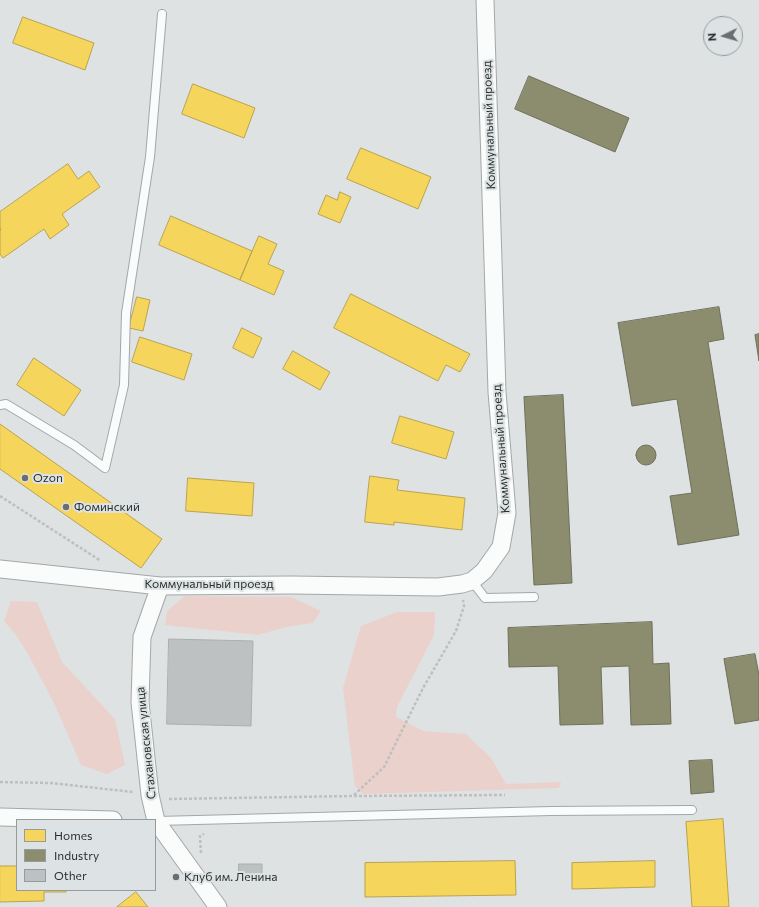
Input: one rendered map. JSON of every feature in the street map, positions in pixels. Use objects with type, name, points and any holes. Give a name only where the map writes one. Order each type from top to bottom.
[{"type":"street","name":"Коммунальный проезд","points":[[0,569],[160,586],[291,585],[438,587],[467,583],[484,571],[501,548],[507,513],[497,392],[485,0]]},
{"type":"street","name":"Стахановская улица","points":[[156,819],[150,796],[140,702],[142,636],[160,586]]},
{"type":"street","points":[[0,817],[75,819]]},
{"type":"street","name":"Стахановская улица","points":[[156,821],[218,907]]},
{"type":"lane","points":[[0,405],[6,404],[74,445],[105,468],[124,385],[126,313],[150,157],[162,14]]},
{"type":"lane","points":[[467,583],[485,598],[534,597]]},
{"type":"lane","points":[[156,821],[551,811],[692,810]]},
{"type":"path","points":[[0,496],[107,565]]},
{"type":"path","points":[[354,796],[384,767],[423,688],[456,631],[464,606],[467,583]]},
{"type":"path","points":[[0,782],[51,783],[133,792],[167,799],[505,795]]},
{"type":"path","points":[[201,859],[200,836],[208,831]]},
{"type":"shaded area","points":[[185,596],[291,597],[321,611],[313,623],[286,627],[258,635],[165,625],[167,611]]},
{"type":"shaded area","points":[[11,601],[37,602],[62,662],[115,719],[125,765],[107,774],[81,765],[55,705],[29,656],[16,635],[4,621]]},
{"type":"shaded area","points":[[397,612],[435,612],[434,635],[397,707],[396,717],[423,731],[466,734],[491,758],[506,784],[561,782],[559,788],[363,794],[355,786],[343,688],[361,626]]},
{"type":"building: Homes","points":[[23,17],[94,43],[85,70],[13,43]]},
{"type":"building: Homes","points":[[193,84],[255,108],[244,138],[182,114]]},
{"type":"building: Homes","points":[[361,148],[431,177],[418,209],[347,179]]},
{"type":"building: Homes","points":[[68,164],[78,179],[89,171],[100,187],[62,214],[69,225],[50,239],[44,229],[3,258],[0,254],[0,212]]},
{"type":"building: Homes","points":[[340,192],[351,197],[340,223],[318,214],[326,195],[337,200]]},
{"type":"building: Homes","points":[[171,216],[252,251],[240,280],[159,245]]},
{"type":"building: Homes","points":[[259,236],[277,244],[268,264],[284,271],[274,295],[240,280]]},
{"type":"building: Homes","points":[[351,294],[470,354],[460,372],[446,365],[438,381],[334,328]]},
{"type":"building: Homes","points":[[137,297],[150,300],[143,331],[129,328]]},
{"type":"building: Homes","points":[[242,328],[262,338],[253,358],[233,348]]},
{"type":"building: Homes","points":[[140,337],[192,354],[184,380],[132,362]]},
{"type":"building: Homes","points":[[293,351],[330,372],[320,390],[283,369]]},
{"type":"building: Homes","points":[[34,358],[81,390],[64,416],[17,385]]},
{"type":"building: Homes","points":[[400,416],[454,432],[446,459],[392,443]]},
{"type":"building: Homes","points":[[0,424],[162,539],[141,568],[0,469]]},
{"type":"building: Homes","points":[[370,476],[399,480],[397,490],[465,498],[462,530],[394,522],[394,525],[365,522]]},
{"type":"building: Homes","points":[[188,478],[254,483],[252,516],[186,511]]},
{"type":"building: Homes","points":[[723,819],[729,907],[692,907],[686,822]]},
{"type":"building: Homes","points":[[515,861],[516,895],[365,897],[365,863]]},
{"type":"building: Homes","points":[[655,861],[655,887],[572,889],[572,863]]},
{"type":"building: Homes","points":[[0,866],[16,866],[16,891],[66,891],[44,892],[44,901],[0,902]]},
{"type":"building: Homes","points":[[136,892],[148,907],[117,907]]},
{"type":"building: Industry","points":[[529,76],[629,118],[615,152],[515,109]]},
{"type":"building: Industry","points":[[719,307],[724,339],[708,342],[739,535],[678,545],[670,496],[692,493],[677,399],[632,406],[618,323]]},
{"type":"building: Industry","points":[[759,334],[759,361],[755,335]]},
{"type":"building: Industry","points":[[563,395],[572,583],[534,585],[524,397]]},
{"type":"building: Industry","points":[[646,445],[653,448],[656,455],[653,462],[646,465],[639,462],[636,455],[639,448]]},
{"type":"building: Industry","points":[[652,622],[653,664],[669,663],[671,724],[631,725],[629,666],[601,667],[603,724],[560,725],[558,666],[509,667],[508,628]]},
{"type":"building: Industry","points":[[755,654],[759,675],[759,720],[735,724],[724,659]]},
{"type":"building: Industry","points":[[712,760],[714,792],[691,794],[689,761]]},
{"type":"building: Other","points":[[169,639],[253,641],[251,726],[167,724]]},
{"type":"building: Other","points":[[239,864],[262,864],[262,879],[239,879]]},
{"type":"place","name":"Ozon","points":[[25,478]]},
{"type":"place","name":"Фоминский","points":[[66,507]]},
{"type":"place","name":"Клуб им. Ленина","points":[[176,877]]}]
